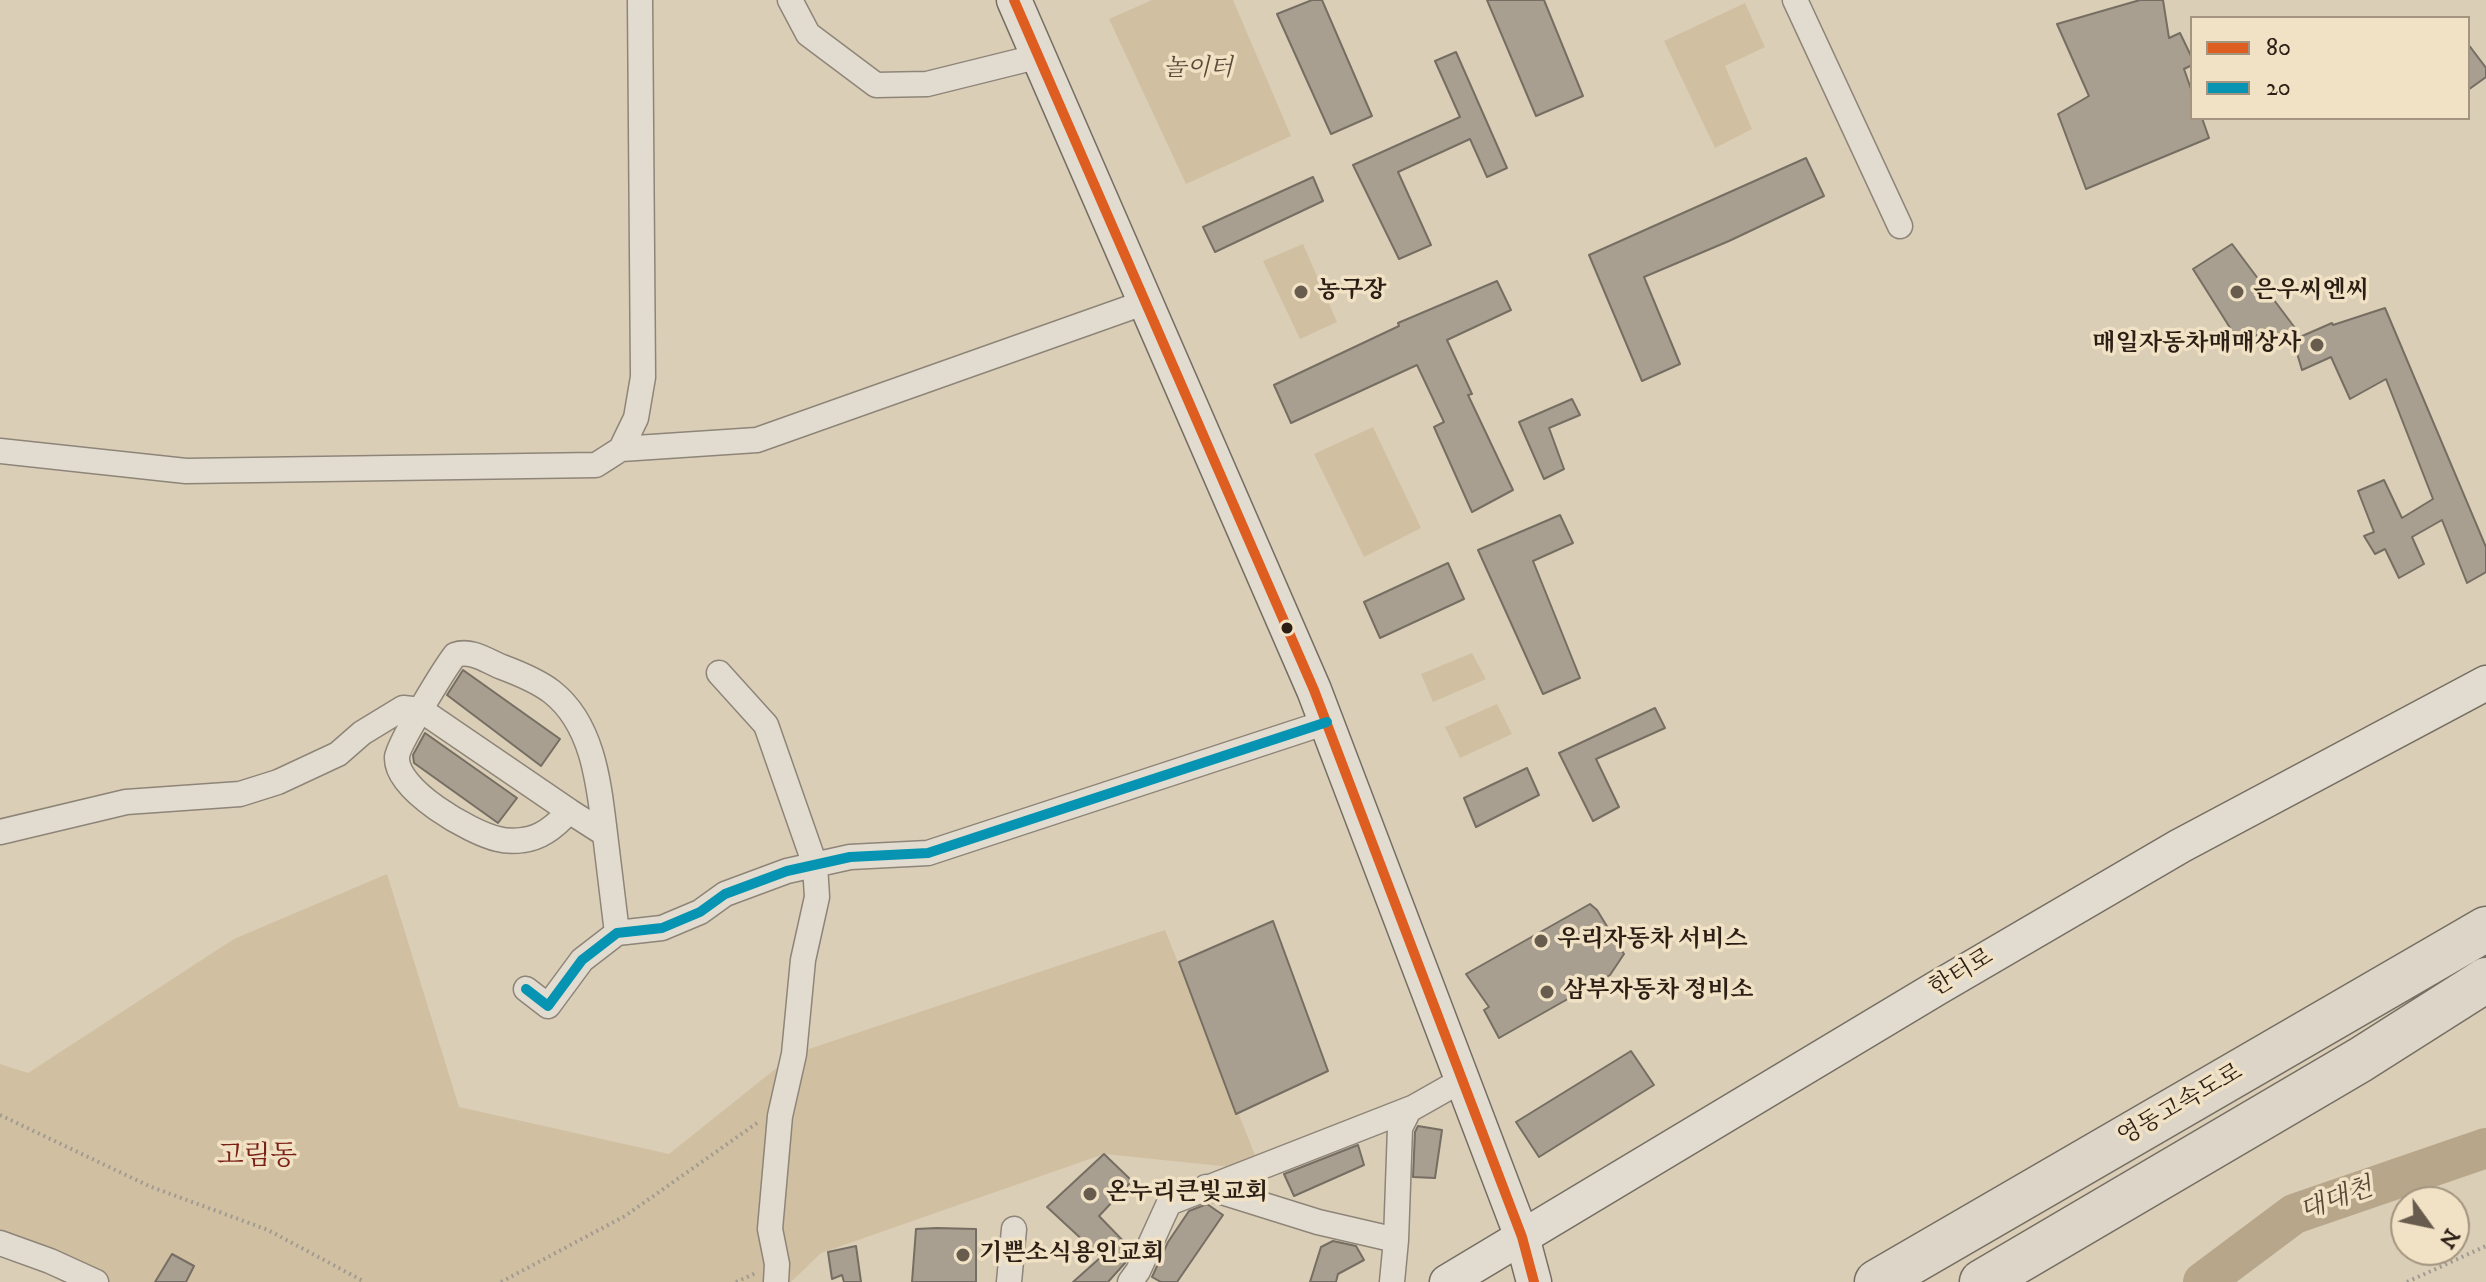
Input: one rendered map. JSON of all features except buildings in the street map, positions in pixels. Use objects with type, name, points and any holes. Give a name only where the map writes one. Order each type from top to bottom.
[{"type":"highway","name":"영동고속도로","points":[[1877,1282],[2486,929]]},
{"type":"highway","name":"영동고속도로","points":[[1982,1282],[2360,1060],[2486,980]]},
{"type":"street","points":[[621,449],[636,418],[643,377],[640,0]]},
{"type":"street","points":[[790,0],[808,34],[876,85],[927,84],[1040,56]]},
{"type":"street","points":[[1014,0],[1327,722],[1522,1237],[1534,1282]]},
{"type":"street","points":[[1795,0],[1900,226]]},
{"type":"street","points":[[0,451],[186,471],[596,465],[621,449],[757,440],[1146,302]]},
{"type":"street","points":[[569,811],[549,830],[526,840],[500,840],[466,828],[413,789],[400,771],[397,756],[455,655],[471,654],[517,673],[551,692],[566,706],[575,721],[596,768],[617,933]]},
{"type":"street","points":[[719,673],[766,725],[815,865],[817,897],[803,960],[794,1054],[783,1105],[770,1229],[777,1264],[776,1282]]},
{"type":"street","name":"한터로","points":[[1447,1282],[2180,846],[2486,683]]},
{"type":"street","points":[[0,832],[126,802],[240,794],[278,782],[338,754],[362,733],[403,708],[421,710],[605,834]]},
{"type":"street","points":[[526,989],[548,1006],[582,960],[617,933],[662,928],[700,912],[725,894],[787,871],[850,857],[928,853],[1327,722]]},
{"type":"street","points":[[1130,1282],[1169,1203],[1412,1108],[1462,1080]]},
{"type":"street","points":[[1392,1282],[1400,1128],[1412,1108]]},
{"type":"street","points":[[1206,1187],[1318,1222],[1396,1240]]},
{"type":"street","points":[[1009,1282],[1014,1229]]},
{"type":"street","points":[[1,1245],[50,1261],[88,1280]]},
{"type":"path","points":[[501,1282],[625,1216],[783,1105]]},
{"type":"path","points":[[0,1115],[159,1191],[268,1230],[365,1282]]},
{"type":"path","points":[[2407,1282],[2486,1246]]},
{"type":"green space","name":"놀이터","points":[[1152,0],[1233,0],[1291,136],[1186,184],[1109,19]]},
{"type":"green space","points":[[1745,3],[1765,47],[1725,66],[1752,129],[1715,148],[1664,41]]},
{"type":"green space","name":"농구장","points":[[1303,244],[1337,322],[1300,339],[1263,261]]},
{"type":"green space","points":[[1373,427],[1421,528],[1364,557],[1314,454]]},
{"type":"green space","points":[[1472,653],[1486,679],[1433,702],[1421,674]]},
{"type":"green space","points":[[1497,704],[1512,734],[1460,758],[1445,727]]},
{"type":"green space","points":[[387,874],[459,1107],[669,1154],[794,1054],[1165,930],[1261,1170],[1104,1154],[821,1253],[791,1282],[97,1282],[0,1244],[0,1064],[28,1073],[234,939]]},
{"type":"waterway","name":"대대천","points":[[2203,1282],[2294,1214],[2486,1148]]},
{"type":"transit line","name":"80","points":[[1014,0],[1314,690],[1522,1237],[1534,1282]]},
{"type":"transit line","name":"20","points":[[526,989],[548,1006],[582,960],[617,933],[662,928],[700,912],[725,894],[787,871],[850,857],[928,853],[1327,722]]},
{"type":"place","name":"농구장","points":[[1301,292]]},
{"type":"place","name":"은우씨엔씨","points":[[2237,292]]},
{"type":"place","name":"매일자동차매매상사","points":[[2317,345]]},
{"type":"place","name":"우리자동차 서비스","points":[[1541,941]]},
{"type":"place","name":"삼부자동차 정비소","points":[[1547,992]]},
{"type":"place","name":"온누리큰빛교회","points":[[1090,1194]]},
{"type":"place","name":"기쁜소식용인교회","points":[[963,1255]]},
{"type":"district","name":"고림동","points":[[257,1158]]}]
